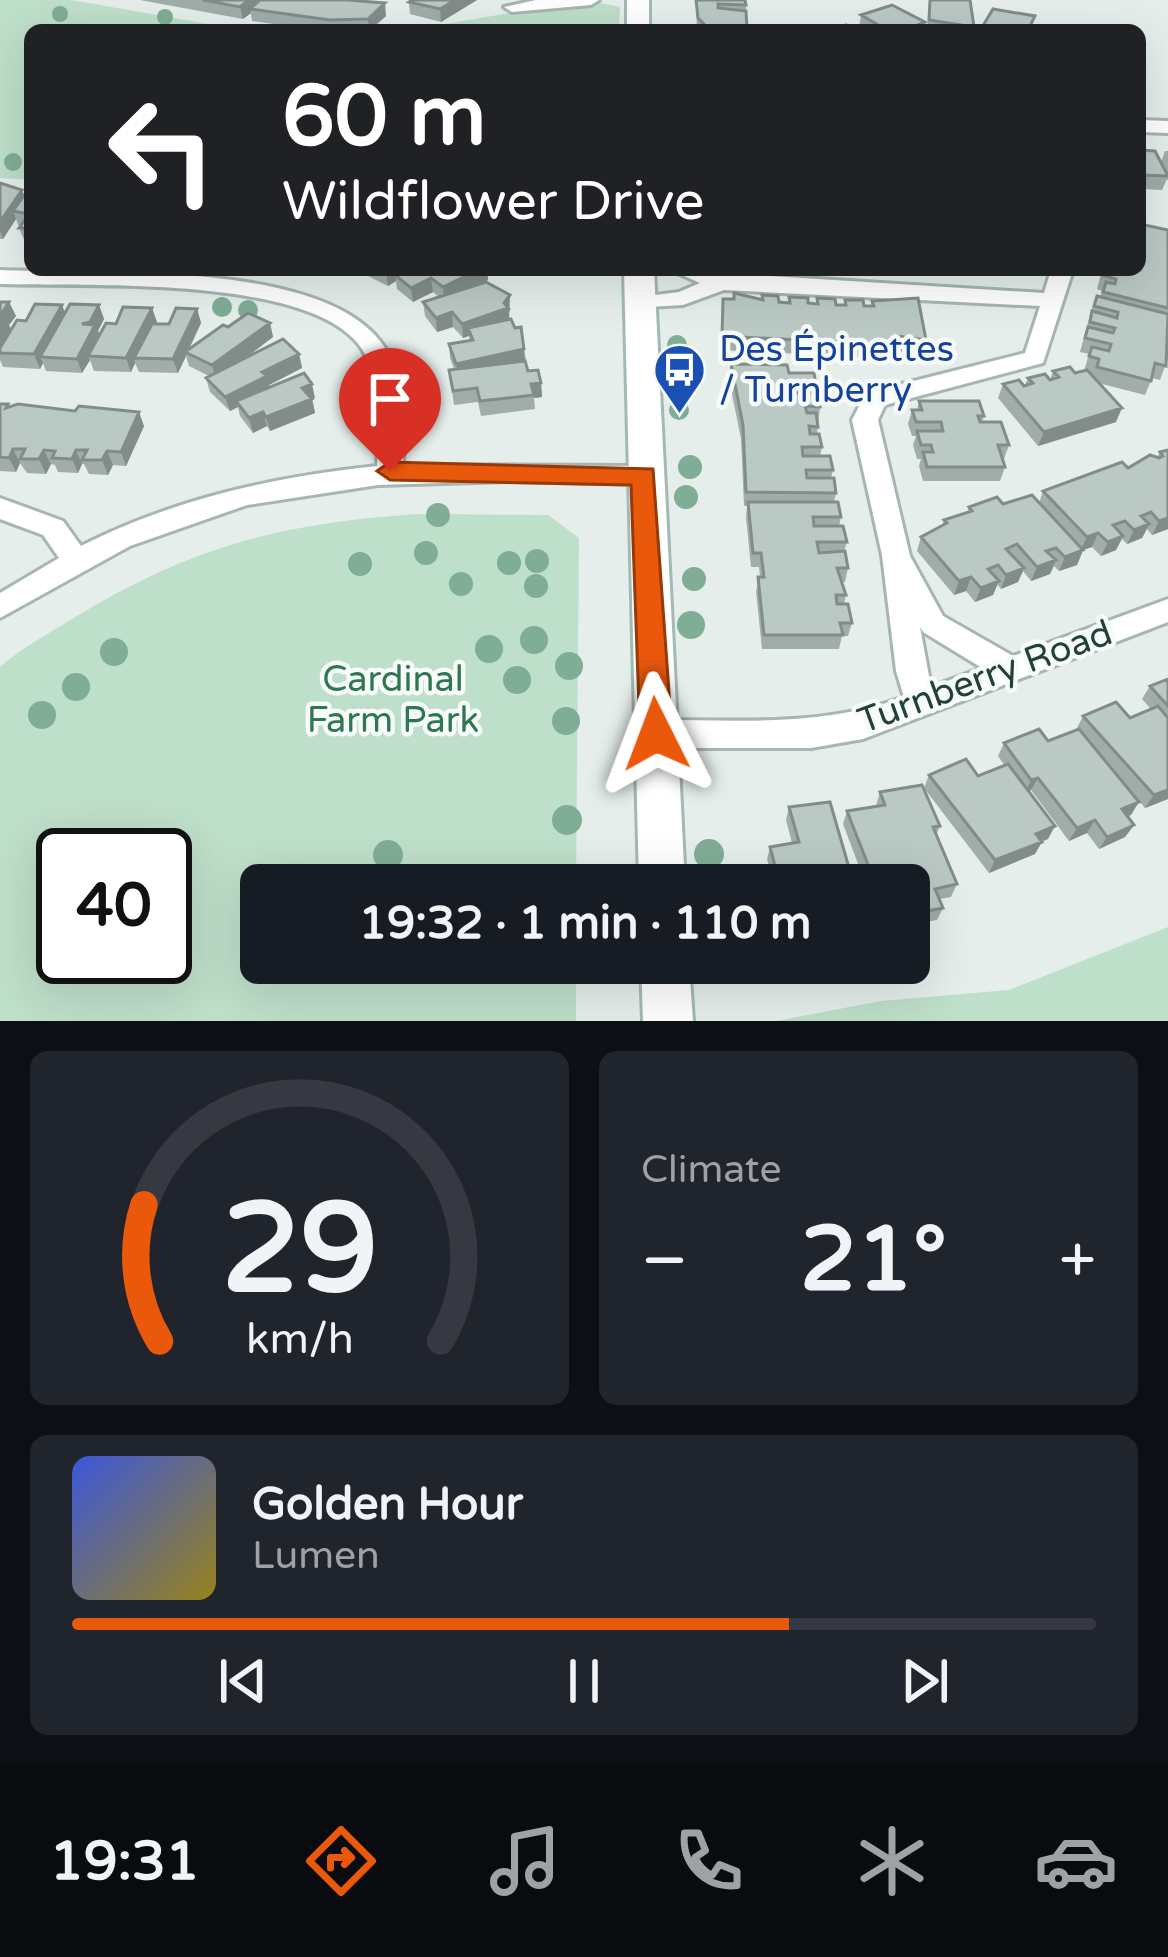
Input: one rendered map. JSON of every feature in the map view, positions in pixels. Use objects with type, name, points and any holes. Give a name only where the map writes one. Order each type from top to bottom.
[{"type":"street","points":[[512,8],[591,0]]},
{"type":"street","points":[[700,276],[722,283],[1052,300]]},
{"type":"street","points":[[922,706],[910,671],[896,556],[865,420],[868,409],[875,399],[1035,358],[1060,276]]},
{"type":"street","points":[[0,277],[251,287],[316,305],[363,337],[380,363],[389,393],[390,471]]},
{"type":"street","points":[[661,864],[639,286],[683,298],[722,283]]},
{"type":"street","points":[[0,607],[76,561],[202,506],[283,486],[390,471],[644,476]]},
{"type":"street","points":[[0,508],[53,528],[76,561]]},
{"type":"street","points":[[896,556],[933,624],[1009,669]]},
{"type":"street","name":"Turnberry Road","points":[[656,734],[825,732],[922,706],[1168,610]]},
{"type":"street","points":[[666,984],[668,1021]]},
{"type":"green space","points":[[0,0],[71,0],[209,24],[24,24],[24,180],[0,178]]},
{"type":"green space","points":[[586,0],[620,7],[619,24],[444,24]]},
{"type":"green space","name":"Cardinal Farm Park","points":[[418,514],[548,515],[579,538],[576,864],[240,864],[240,984],[576,984],[576,1021],[0,1021],[0,667],[37,640],[160,572],[240,542],[324,524]]},
{"type":"green space","points":[[1168,927],[1168,1021],[776,1021],[881,1001],[1009,990]]},
{"type":"building","points":[[203,0],[249,0],[240,7]]},
{"type":"building","points":[[260,0],[385,3],[368,19],[330,20],[250,9]]},
{"type":"building","points":[[455,0],[440,9],[409,2]]},
{"type":"building","points":[[696,0],[745,0],[746,5],[718,4],[718,8],[746,11],[747,24],[704,24],[698,18]]},
{"type":"building","points":[[930,0],[970,0],[974,24],[929,20]]},
{"type":"building","points":[[892,5],[925,22],[877,24],[861,15]]},
{"type":"building","points":[[993,9],[1035,16],[1031,24],[984,24]]},
{"type":"building","points":[[1146,150],[1155,151],[1168,176],[1146,175]]},
{"type":"building","points":[[0,183],[22,190],[0,222]]},
{"type":"building","points":[[24,195],[24,213],[13,211]]},
{"type":"building","points":[[1146,225],[1168,230],[1168,308],[1103,292],[1106,282],[1115,284],[1116,279],[1106,276],[1146,276]]},
{"type":"building","points":[[396,276],[466,276],[443,287],[431,278],[411,288]]},
{"type":"building","points":[[486,282],[510,295],[504,303],[508,308],[462,324],[452,312],[436,318],[423,302]]},
{"type":"building","points":[[734,293],[763,300],[762,295],[778,296],[779,302],[790,303],[789,297],[818,304],[817,298],[835,299],[836,305],[863,300],[864,306],[874,306],[872,301],[918,298],[926,340],[897,336],[898,345],[722,336],[723,299],[734,299]]},
{"type":"building","points":[[1097,296],[1168,314],[1166,366],[1155,363],[1151,381],[1097,367],[1099,359],[1089,356],[1092,347],[1109,351],[1111,344],[1085,338],[1088,327],[1113,333],[1115,328],[1090,322],[1092,311],[1117,318],[1118,312],[1094,306]]},
{"type":"building","points":[[35,304],[62,305],[34,354],[0,353],[17,320],[26,321]]},
{"type":"building","points":[[70,304],[99,305],[90,322],[82,324],[95,325],[77,359],[40,357]]},
{"type":"building","points":[[123,307],[152,308],[126,358],[88,356],[106,323],[116,324]]},
{"type":"building","points":[[176,308],[197,309],[173,359],[134,358],[152,324],[169,324]]},
{"type":"building","points":[[248,313],[270,323],[212,365],[185,352],[223,325],[228,327]]},
{"type":"building","points":[[511,319],[515,328],[521,327],[524,349],[456,364],[449,344],[473,340],[468,328]]},
{"type":"building","points":[[283,339],[299,354],[262,372],[267,376],[225,397],[206,378]]},
{"type":"building","points":[[525,361],[528,371],[538,370],[541,383],[531,384],[534,395],[480,401],[477,388],[453,391],[449,370]]},
{"type":"building","points":[[731,364],[787,365],[789,373],[814,373],[816,386],[792,386],[793,393],[818,393],[820,407],[805,406],[807,413],[816,413],[818,427],[809,426],[810,434],[819,434],[822,447],[802,447],[803,456],[830,456],[833,470],[806,470],[807,478],[834,478],[836,493],[746,492],[743,425]]},
{"type":"building","points":[[1070,367],[1075,373],[1087,370],[1122,408],[1044,432],[1003,384],[1019,380],[1024,386],[1033,383],[1028,378],[1045,374],[1050,380],[1059,377],[1053,371]]},
{"type":"building","points":[[304,373],[312,384],[302,388],[312,399],[266,417],[263,412],[249,418],[236,401]]},
{"type":"building","points":[[919,401],[979,401],[984,416],[978,416],[980,422],[1001,422],[1009,445],[998,445],[1005,467],[927,467],[923,452],[933,452],[931,445],[921,445],[917,431],[943,431],[941,422],[916,422],[912,410],[922,410]]},
{"type":"building","points":[[0,404],[8,404],[6,408],[18,404],[139,412],[121,452],[107,451],[102,460],[82,460],[87,450],[76,450],[72,459],[52,458],[55,451],[44,450],[39,459],[20,459],[25,449],[13,449],[9,458],[0,457]]},
{"type":"building","points":[[1168,450],[1168,518],[1159,521],[1151,512],[1141,516],[1149,524],[1134,530],[1125,521],[1113,525],[1123,536],[1108,542],[1098,533],[1087,537],[1043,491],[1122,462],[1128,468],[1150,455],[1159,458],[1163,456],[1160,452]]},
{"type":"building","points":[[1032,495],[1083,550],[1065,557],[1056,548],[1046,551],[1056,560],[1037,567],[1017,544],[1006,549],[1024,568],[1006,575],[998,565],[988,569],[999,581],[981,588],[971,577],[959,581],[921,537],[947,523],[944,520],[972,511],[969,507],[997,497],[1003,504]]},
{"type":"building","points":[[748,502],[838,502],[841,517],[813,517],[814,526],[843,526],[847,542],[817,542],[819,553],[845,551],[848,568],[837,568],[846,595],[836,595],[837,604],[848,604],[852,623],[840,623],[843,635],[764,635],[758,577],[764,577],[761,553],[753,553]]},
{"type":"building","points":[[1168,679],[1168,706],[1150,686]]},
{"type":"building","points":[[1116,702],[1130,718],[1158,706],[1168,718],[1168,790],[1154,795],[1083,716]]},
{"type":"building","points":[[1039,729],[1048,741],[1079,729],[1139,802],[1122,809],[1134,825],[1107,837],[1095,820],[1077,828],[1038,778],[1031,780],[1004,743]]},
{"type":"building","points":[[966,759],[978,776],[1008,764],[1055,826],[1036,834],[1042,842],[995,860],[929,775]]},
{"type":"building","points":[[922,785],[940,826],[933,827],[957,884],[935,889],[943,908],[930,910],[930,864],[868,864],[847,811],[885,805],[880,792]]},
{"type":"building","points":[[830,802],[848,864],[774,864],[770,847],[799,842],[789,807]]},
{"type":"place","name":"Des Épinettes / Turnberry","points":[[680,416]]},
{"type":"route","points":[[390,471],[644,476],[656,734]]}]
